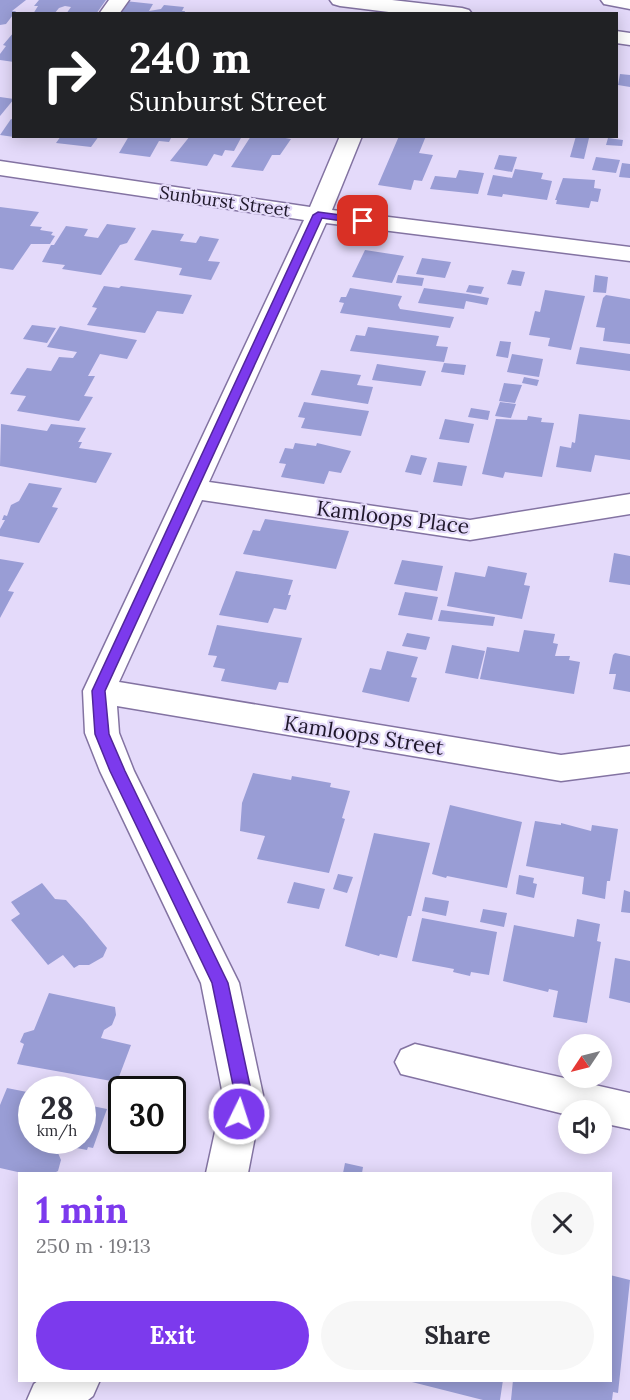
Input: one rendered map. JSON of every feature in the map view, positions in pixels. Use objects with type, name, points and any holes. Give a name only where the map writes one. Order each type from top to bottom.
[{"type":"street","points":[[110,12],[119,0]]},
{"type":"street","points":[[340,0],[433,12]]},
{"type":"street","points":[[611,0],[630,3]]},
{"type":"street","points":[[227,1172],[243,1095],[220,983],[117,771],[102,734],[99,691],[318,215],[350,138]]},
{"type":"street","name":"Sunburst Street","points":[[0,168],[318,215],[630,254]]},
{"type":"street","name":"Kamloops Place","points":[[191,489],[470,530],[630,504]]},
{"type":"street","name":"Kamloops Street","points":[[99,691],[561,768],[630,759]]},
{"type":"street","points":[[415,1062],[630,1111]]},
{"type":"street","points":[[50,1400],[74,1382]]},
{"type":"building","points":[[0,0],[26,0],[12,11],[16,11],[12,12],[12,16],[6,24],[0,25]]},
{"type":"building","points":[[39,0],[106,0],[97,12],[67,12],[71,7],[65,6],[56,12],[34,12],[38,6],[34,6]]},
{"type":"building","points":[[125,1],[153,4],[149,11],[161,9],[164,5],[184,7],[182,11],[185,11],[185,12],[117,12]]},
{"type":"building","points":[[12,34],[12,62],[0,60],[0,54],[6,46],[3,45]]},
{"type":"building","points":[[620,74],[630,75],[630,87],[618,85]]},
{"type":"building","points":[[0,97],[12,99],[12,101],[0,116]]},
{"type":"building","points":[[11,119],[12,119],[12,137],[0,135]]},
{"type":"building","points":[[60,138],[98,138],[91,147],[56,143]]},
{"type":"building","points":[[128,138],[171,138],[169,142],[159,141],[150,157],[119,153]]},
{"type":"building","points":[[188,138],[241,138],[234,151],[225,150],[222,156],[214,154],[207,166],[170,161]]},
{"type":"building","points":[[250,138],[291,139],[280,155],[272,155],[263,171],[231,167]]},
{"type":"building","points":[[398,138],[425,138],[419,153],[433,155],[422,181],[414,180],[411,190],[378,185]]},
{"type":"building","points":[[575,138],[589,138],[584,159],[570,157]]},
{"type":"building","points":[[608,138],[623,140],[622,146],[606,145]]},
{"type":"building","points":[[499,155],[517,157],[512,172],[494,169]]},
{"type":"building","points":[[596,157],[620,160],[616,173],[592,170]]},
{"type":"building","points":[[622,163],[630,164],[630,178],[619,177]]},
{"type":"building","points":[[515,169],[543,173],[541,179],[552,181],[547,200],[503,194],[502,197],[487,195],[493,175],[512,178]]},
{"type":"building","points":[[459,170],[484,173],[478,194],[430,189],[435,176],[456,178]]},
{"type":"building","points":[[563,178],[595,180],[594,188],[601,189],[598,202],[591,201],[589,208],[556,204],[557,200],[555,200]]},
{"type":"building","points":[[0,207],[39,212],[30,226],[42,227],[40,230],[53,232],[51,235],[55,236],[50,244],[31,244],[13,270],[0,268]]},
{"type":"building","points":[[107,224],[136,228],[127,243],[120,245],[101,275],[62,269],[65,265],[42,262],[51,245],[54,245],[66,226],[88,229],[84,236],[98,238]]},
{"type":"building","points":[[152,230],[184,234],[180,241],[196,243],[200,236],[219,239],[208,261],[220,262],[211,280],[179,275],[182,268],[134,260]]},
{"type":"building","points":[[365,250],[404,256],[392,283],[352,277]]},
{"type":"building","points":[[422,258],[451,262],[445,278],[416,274]]},
{"type":"building","points":[[512,270],[525,272],[521,286],[507,284]]},
{"type":"building","points":[[398,275],[424,278],[422,286],[396,283]]},
{"type":"building","points":[[595,275],[608,277],[606,293],[593,292]]},
{"type":"building","points":[[469,285],[484,287],[481,294],[466,292]]},
{"type":"building","points":[[104,286],[192,295],[183,314],[157,311],[145,333],[87,325],[97,308],[92,307]]},
{"type":"building","points":[[350,288],[402,296],[398,305],[400,309],[454,317],[450,328],[340,313],[344,303],[339,302],[341,297],[346,297]]},
{"type":"building","points":[[424,288],[489,298],[487,305],[466,301],[464,309],[418,303]]},
{"type":"building","points":[[545,290],[585,296],[571,350],[548,346],[550,338],[529,335],[535,311],[540,312]]},
{"type":"building","points":[[606,295],[630,299],[630,344],[603,341],[605,328],[596,327],[603,298]]},
{"type":"building","points":[[32,325],[56,328],[47,343],[23,339]]},
{"type":"building","points":[[60,326],[137,340],[127,359],[100,354],[88,376],[95,376],[84,396],[93,397],[79,421],[17,411],[26,396],[10,394],[27,368],[51,371],[59,357],[73,358],[77,352],[47,347]]},
{"type":"building","points":[[368,327],[439,336],[436,346],[448,347],[444,362],[350,351],[356,335],[365,336]]},
{"type":"building","points":[[500,341],[511,342],[508,358],[496,356]]},
{"type":"building","points":[[580,347],[630,354],[630,371],[576,364]]},
{"type":"building","points":[[512,354],[543,359],[539,377],[507,372]]},
{"type":"building","points":[[444,363],[466,365],[464,375],[441,372]]},
{"type":"building","points":[[377,364],[426,371],[421,386],[372,380]]},
{"type":"building","points":[[321,370],[361,375],[357,385],[373,387],[368,404],[311,395]]},
{"type":"building","points":[[524,377],[539,380],[537,386],[522,383]]},
{"type":"building","points":[[504,383],[522,385],[515,403],[499,401]]},
{"type":"building","points":[[304,402],[369,411],[361,436],[301,428],[305,418],[298,417]]},
{"type":"building","points":[[500,402],[516,404],[511,418],[495,416]]},
{"type":"building","points":[[471,408],[490,411],[488,420],[468,417]]},
{"type":"building","points":[[579,414],[630,420],[630,460],[595,455],[591,472],[556,467],[560,446],[571,448],[572,442],[575,443]]},
{"type":"building","points":[[528,416],[542,418],[541,422],[554,423],[542,477],[505,472],[503,478],[482,474],[496,419],[527,420]]},
{"type":"building","points":[[445,419],[474,424],[469,443],[439,439]]},
{"type":"building","points":[[1,424],[47,431],[51,424],[86,428],[78,442],[82,442],[79,448],[112,453],[96,483],[0,466]]},
{"type":"building","points":[[295,443],[316,446],[317,443],[351,451],[341,473],[329,471],[324,484],[281,477],[286,464],[279,463],[285,448],[293,449]]},
{"type":"building","points":[[411,455],[427,458],[421,475],[405,472]]},
{"type":"building","points":[[438,462],[467,466],[462,486],[433,482]]},
{"type":"building","points":[[29,483],[62,488],[52,507],[58,508],[39,543],[0,536],[0,529],[5,520],[2,520],[4,515],[7,516],[11,505],[19,501]]},
{"type":"building","points":[[265,519],[349,531],[336,569],[243,554],[253,530],[260,531]]},
{"type":"building","points":[[614,553],[630,556],[630,585],[609,582]]},
{"type":"building","points":[[0,559],[24,563],[8,591],[14,592],[0,618]]},
{"type":"building","points":[[402,560],[443,566],[437,591],[394,584]]},
{"type":"building","points":[[488,566],[527,573],[524,585],[530,586],[522,619],[447,606],[455,572],[485,577]]},
{"type":"building","points":[[236,571],[293,580],[286,610],[274,608],[268,623],[219,615]]},
{"type":"building","points":[[405,592],[438,597],[432,620],[398,615]]},
{"type":"building","points":[[441,610],[495,617],[493,626],[438,621]]},
{"type":"building","points":[[217,625],[302,638],[288,683],[279,682],[276,690],[221,681],[225,669],[213,667],[217,656],[208,655]]},
{"type":"building","points":[[524,630],[555,634],[553,643],[558,644],[555,656],[570,656],[569,660],[580,662],[574,694],[480,679],[487,647],[519,652]]},
{"type":"building","points":[[407,633],[430,637],[426,650],[402,646]]},
{"type":"building","points":[[452,645],[485,651],[478,679],[445,673]]},
{"type":"building","points":[[387,651],[418,657],[411,677],[417,678],[409,702],[362,692],[370,668],[381,670]]},
{"type":"building","points":[[615,653],[630,656],[630,692],[613,689],[616,674],[609,674]]},
{"type":"building","points":[[253,773],[291,780],[292,776],[331,783],[330,787],[350,791],[342,818],[345,819],[329,873],[257,859],[265,836],[240,831],[242,803]]},
{"type":"building","points":[[450,805],[522,822],[507,888],[432,874]]},
{"type":"building","points":[[535,821],[561,825],[561,823],[591,831],[592,825],[618,829],[605,899],[582,894],[584,877],[526,866]]},
{"type":"building","points":[[374,833],[430,843],[411,916],[408,916],[397,958],[380,954],[379,956],[345,946]]},
{"type":"building","points":[[338,874],[353,877],[347,893],[333,889]]},
{"type":"building","points":[[519,875],[534,878],[533,883],[537,884],[534,898],[516,894]]},
{"type":"building","points":[[294,882],[325,889],[319,909],[287,903]]},
{"type":"building","points":[[42,883],[55,899],[66,900],[84,920],[107,948],[103,957],[89,965],[79,965],[74,968],[63,955],[48,965],[11,920],[20,914],[11,902]]},
{"type":"building","points":[[624,890],[630,892],[630,913],[621,912]]},
{"type":"building","points":[[425,897],[449,901],[446,916],[422,911]]},
{"type":"building","points":[[483,909],[507,913],[504,927],[480,922]]},
{"type":"building","points":[[422,918],[497,932],[489,975],[471,972],[470,976],[453,972],[454,969],[412,961]]},
{"type":"building","points":[[577,919],[600,924],[597,941],[601,942],[587,1023],[553,1017],[558,991],[549,989],[548,992],[503,981],[514,925],[574,937]]},
{"type":"building","points":[[615,958],[630,961],[630,1003],[609,998]]},
{"type":"building","points":[[49,993],[115,1007],[116,1015],[112,1025],[104,1030],[101,1038],[131,1045],[119,1076],[108,1076],[108,1080],[96,1078],[96,1076],[84,1076],[17,1064],[24,1044],[20,1042],[24,1033],[34,1030]]},
{"type":"building","points":[[7,1088],[18,1090],[18,1154],[58,1154],[61,1160],[56,1172],[18,1172],[0,1168],[0,1105]]},
{"type":"building","points":[[96,1107],[107,1109],[96,1140]]},
{"type":"building","points":[[345,1163],[363,1167],[362,1172],[343,1172]]},
{"type":"building","points":[[612,1276],[630,1280],[618,1393],[613,1392],[612,1400],[511,1400],[513,1382],[612,1382]]},
{"type":"building","points":[[412,1382],[503,1382],[500,1400],[483,1400]]},
{"type":"route","points":[[239,1114],[243,1095],[220,983],[117,771],[102,734],[99,691],[318,215],[363,221]]}]
